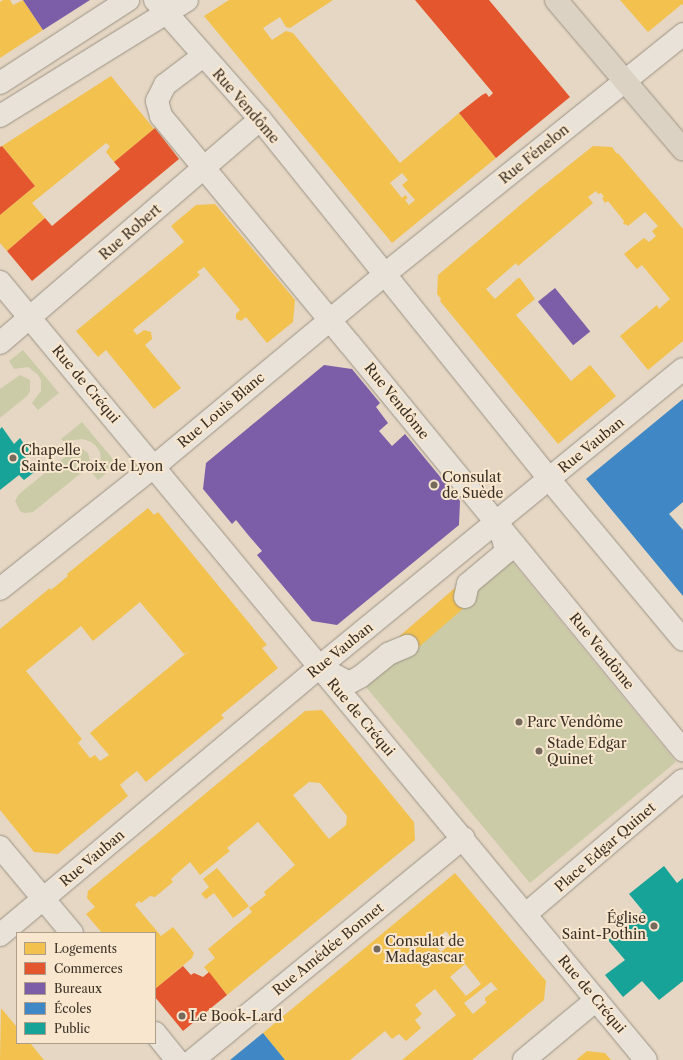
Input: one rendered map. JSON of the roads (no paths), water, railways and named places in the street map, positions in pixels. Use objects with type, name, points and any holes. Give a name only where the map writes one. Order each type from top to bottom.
[{"type":"main road","points":[[556,0],[683,149]]},
{"type":"street","points":[[0,83],[128,0]]},
{"type":"street","points":[[0,116],[161,7],[187,0]]},
{"type":"street","name":"Rue Vendôme","points":[[161,7],[260,119],[549,479],[683,640]]},
{"type":"street","name":"Rue Fénelon","points":[[384,274],[683,34]]},
{"type":"street","name":"Rue Vendôme","points":[[203,56],[165,85],[157,100],[161,116],[330,319],[683,750]]},
{"type":"street","name":"Rue Robert","points":[[0,343],[260,119]]},
{"type":"street","name":"Rue Louis Blanc","points":[[0,589],[154,466],[384,274]]},
{"type":"street","name":"Rue de Créqui","points":[[0,282],[646,1060]]},
{"type":"street","name":"Rue Vauban","points":[[0,935],[319,667],[683,369]]},
{"type":"street","points":[[465,598],[468,584],[506,552],[503,538],[496,522]]},
{"type":"street","points":[[319,667],[349,683],[360,677],[388,654],[407,646]]},
{"type":"street","name":"Place Edgar Quinet","points":[[526,914],[683,780]]},
{"type":"street","name":"Rue Amédée Bonnet","points":[[193,1060],[463,838]]},
{"type":"street","points":[[0,846],[71,932]]},
{"type":"street","points":[[524,1060],[596,1000]]},
{"type":"street","points":[[156,1034],[177,1060]]},
{"type":"place","name":"Chapelle Sainte-Croix de Lyon","points":[[13,458]]},
{"type":"place","name":"Consulat de Suède","points":[[434,485]]},
{"type":"place","name":"Parc Vendôme","points":[[519,722]]},
{"type":"place","name":"Stade Edgar Quinet","points":[[539,751]]},
{"type":"place","name":"Église Saint-Pothin","points":[[654,926]]},
{"type":"place","name":"Consulat de Madagascar","points":[[377,949]]},
{"type":"place","name":"Le Book-Lard","points":[[182,1016]]}]
